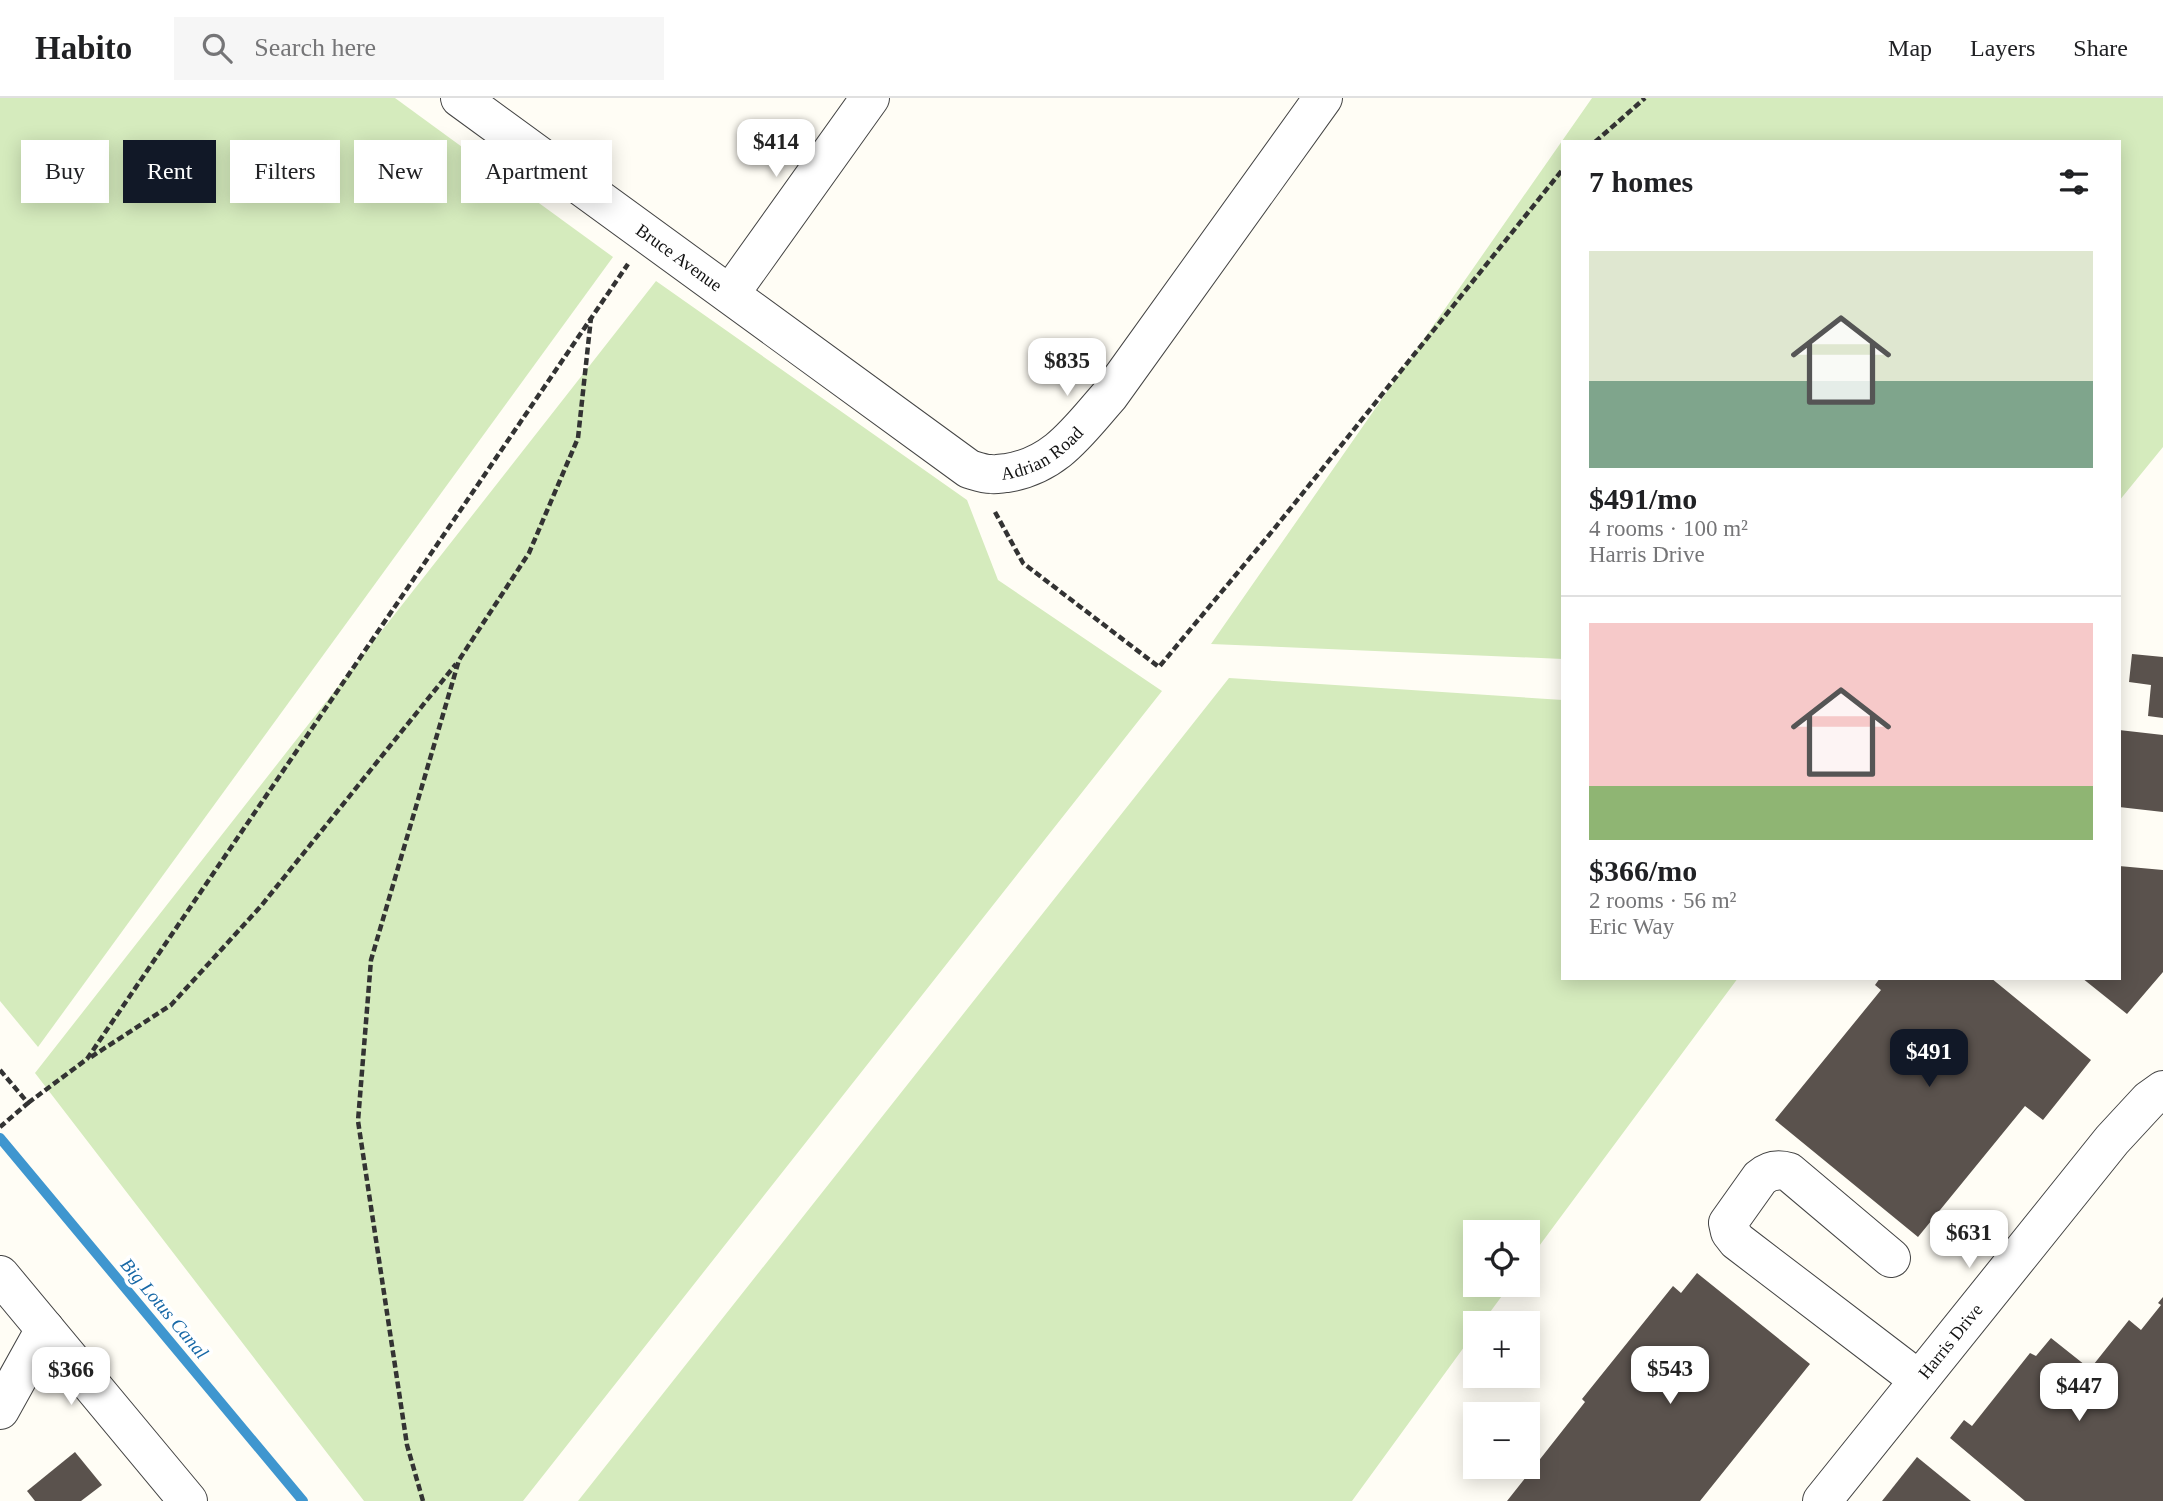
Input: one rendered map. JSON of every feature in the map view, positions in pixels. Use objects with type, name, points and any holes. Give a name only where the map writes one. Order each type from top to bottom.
[{"type":"street","name":"Bruce Avenue","points":[[460,98],[730,294]]},
{"type":"street","points":[[730,294],[870,98]]},
{"type":"street","name":"Adrian Road","points":[[730,294],[969,469],[992,475],[1041,464],[1056,454],[1109,396],[1323,98]]},
{"type":"street","name":"Harris Drive","points":[[1822,1501],[2112,1140],[2149,1100],[2163,1090]]},
{"type":"street","points":[[1891,1258],[1789,1172],[1782,1170],[1766,1173],[1760,1178],[1728,1223],[1730,1232],[1737,1241],[1919,1380]]},
{"type":"street","points":[[0,1275],[188,1501]]},
{"type":"street","points":[[0,1410],[45,1329]]},
{"type":"path","points":[[1597,140],[1645,98]]},
{"type":"path","points":[[969,469],[1023,563],[1158,667],[1274,529],[1561,172]]},
{"type":"path","points":[[87,1059],[648,235]]},
{"type":"path","points":[[0,1127],[28,1102],[87,1059],[171,1005],[261,906],[459,660],[529,552],[578,438],[591,318]]},
{"type":"path","points":[[423,1501],[407,1445],[358,1121],[371,960],[459,660]]},
{"type":"path","points":[[0,1070],[28,1102]]},
{"type":"green space","points":[[0,98],[395,98],[461,146],[461,203],[539,203],[613,257],[38,1047],[0,1001]]},
{"type":"green space","points":[[1592,98],[2163,98],[2163,447],[2121,499],[2121,140],[1563,140]]},
{"type":"green space","points":[[1561,142],[1561,659],[1211,644]]},
{"type":"green space","points":[[656,281],[967,500],[998,580],[1162,691],[523,1501],[364,1501],[35,1073]]},
{"type":"green space","points":[[1229,678],[1561,700],[1561,980],[1737,980],[1540,1245],[1540,1220],[1463,1220],[1463,1297],[1501,1297],[1491,1311],[1463,1311],[1463,1348],[1352,1501],[578,1501]]},
{"type":"building","points":[[2132,654],[2163,657],[2163,718],[2148,716],[2151,685],[2129,682]]},
{"type":"building","points":[[2121,730],[2163,735],[2163,812],[2121,807]]},
{"type":"building","points":[[2121,866],[2163,870],[2163,972],[2127,1014],[2084,980],[2121,980]]},
{"type":"building","points":[[1879,980],[1993,980],[2091,1060],[2043,1120],[2025,1106],[1918,1237],[1775,1120],[1881,990],[1875,985]]},
{"type":"building","points":[[1697,1273],[1810,1364],[1700,1501],[1507,1501],[1524,1479],[1540,1479],[1540,1459],[1585,1402],[1582,1399],[1673,1286],[1681,1293]]},
{"type":"building","points":[[2163,1297],[2163,1501],[2025,1501],[1950,1438],[1964,1420],[1972,1426],[2030,1353],[2036,1356],[2051,1338],[2090,1369],[2129,1320],[2141,1330],[2161,1305],[2158,1303]]},
{"type":"building","points":[[75,1452],[102,1485],[81,1501],[35,1501],[27,1491]]},
{"type":"building","points":[[1917,1457],[1971,1501],[1882,1501]]},
{"type":"waterway","name":"Big Lotus Canal","points":[[0,1138],[303,1501]]}]
